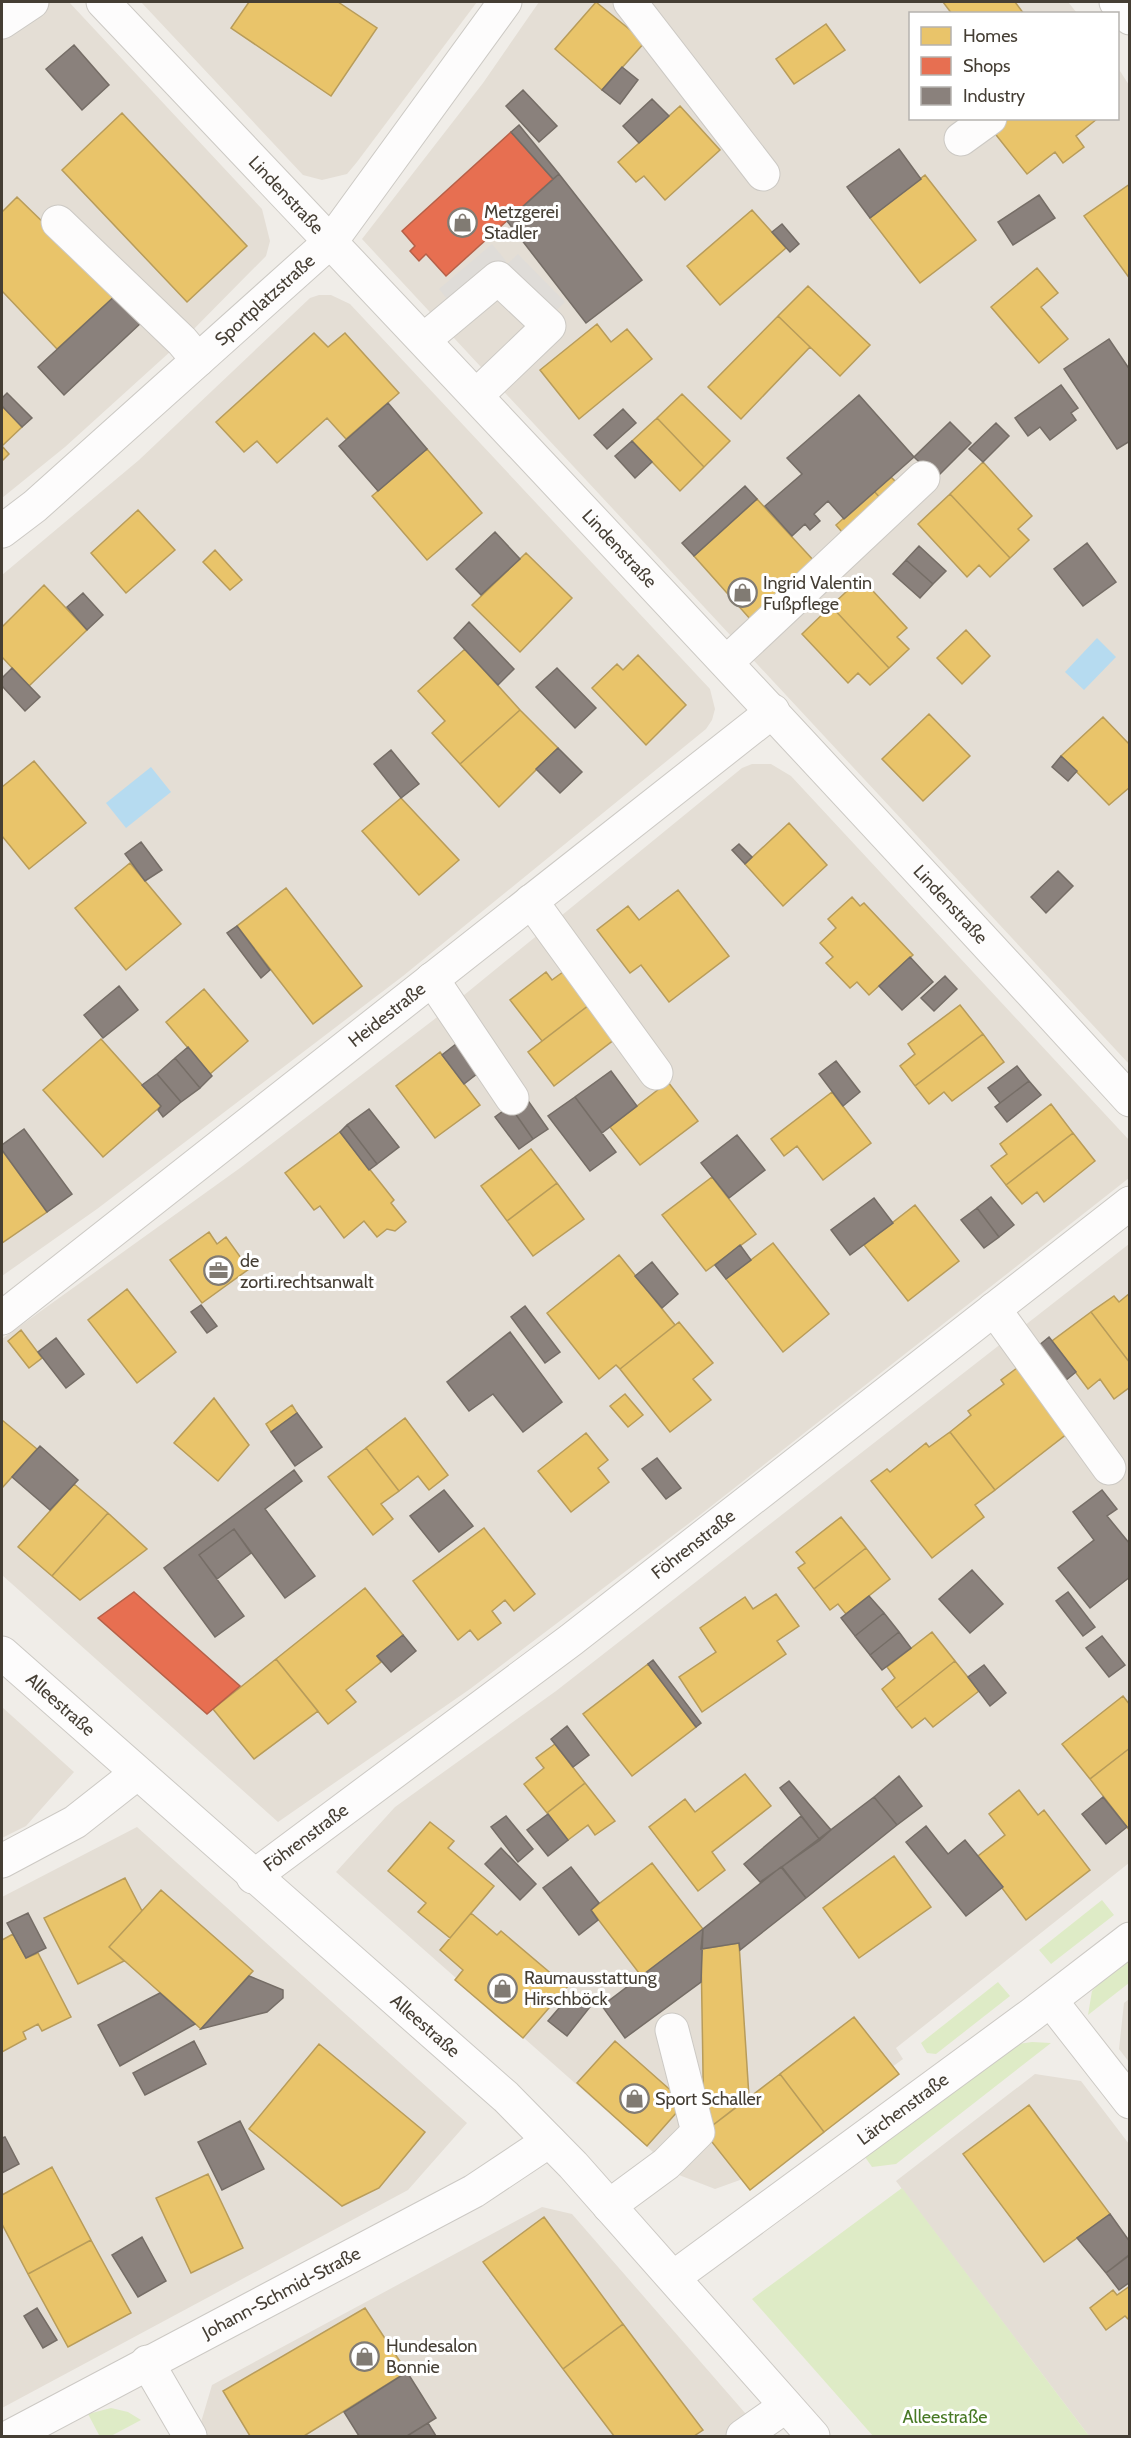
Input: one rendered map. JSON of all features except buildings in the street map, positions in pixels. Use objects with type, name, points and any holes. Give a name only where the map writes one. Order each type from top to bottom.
[{"type":"street","points":[[2,22],[32,2]]},
{"type":"street","name":"Lindenstraße","points":[[103,2],[332,240],[773,711],[1130,1100]]},
{"type":"street","name":"Sportplatzstraße","points":[[2,531],[35,506],[332,240],[505,2]]},
{"type":"street","points":[[630,2],[763,174]]},
{"type":"street","points":[[1116,2],[1130,18]]},
{"type":"street","points":[[961,139],[987,120]]},
{"type":"street","points":[[58,222],[182,341],[198,360]]},
{"type":"street","points":[[425,339],[498,278],[549,326],[477,395]]},
{"type":"street","points":[[727,662],[923,478]]},
{"type":"street","name":"Heidestraße","points":[[2,1317],[773,711]]},
{"type":"street","points":[[531,901],[656,1073]]},
{"type":"street","points":[[432,979],[512,1098]]},
{"type":"street","name":"Föhrenstraße","points":[[253,1877],[571,1640],[1130,1203]]},
{"type":"street","points":[[994,1309],[1109,1468]]},
{"type":"street","name":"Alleestraße","points":[[2,1653],[253,1877],[494,2086],[549,2141],[674,2277],[813,2436]]},
{"type":"street","points":[[2,1861],[75,1822],[136,1774]]},
{"type":"street","name":"Lärchenstraße","points":[[674,2277],[1051,2001],[1130,1939]]},
{"type":"street","points":[[1051,2001],[1130,2102]]},
{"type":"street","points":[[609,2206],[666,2164],[698,2132],[672,2030]]},
{"type":"street","name":"Johann-Schmid-Straße","points":[[11,2436],[474,2191],[549,2141]]},
{"type":"street","points":[[147,2362],[190,2436]]},
{"type":"street","points":[[742,2436],[786,2406]]},
{"type":"shaded area","points":[[2,2],[69,2],[262,209],[270,241],[266,256],[182,341],[65,447],[2,498]]},
{"type":"shaded area","points":[[141,2],[477,2],[347,174],[322,180],[303,175]]},
{"type":"shaded area","points":[[539,2],[1068,2],[1076,12],[909,12],[909,120],[1119,120],[1119,70],[1129,85],[1129,1064],[362,239],[483,83]]},
{"type":"shaded area","points":[[492,244],[506,261],[453,306],[439,289]]},
{"type":"shaded area","points":[[518,254],[565,302],[549,318],[500,271]]},
{"type":"shaded area","points":[[331,295],[350,304],[710,689],[715,709],[712,720],[706,729],[403,976],[97,1209],[2,1276],[2,575],[139,460],[310,298]]},
{"type":"shaded area","points":[[752,764],[771,764],[791,776],[1129,1140],[1129,1178],[700,1515],[470,1689],[278,1822],[2,1575],[2,1339],[240,1168],[436,1018],[742,768]]},
{"type":"shaded area","points":[[1129,1244],[1129,1863],[896,2048],[903,2059],[740,2180],[715,2189],[679,2175],[336,1872],[395,1807],[556,1691]]},
{"type":"shaded area","points":[[2,1707],[74,1772],[26,1826],[2,1838]]},
{"type":"shaded area","points":[[137,1827],[467,2123],[408,2190],[2,2408],[2,1897]]},
{"type":"shaded area","points":[[1129,1999],[1129,2062],[1119,2049],[1124,2003]]},
{"type":"shaded area","points":[[1035,2074],[1081,2081],[1129,2144],[1129,2436],[1089,2436],[896,2181]]},
{"type":"shaded area","points":[[542,2207],[572,2214],[765,2436],[203,2436],[199,2429],[212,2385]]},
{"type":"green space","points":[[1102,1900],[1114,1915],[1051,1964],[1039,1950]]},
{"type":"green space","points":[[1129,1950],[1129,1983],[1088,2015],[1092,1991]]},
{"type":"green space","points":[[998,1982],[1010,1996],[936,2054],[927,2053],[921,2043]]},
{"type":"green space","points":[[1051,2043],[896,2164],[872,2167],[865,2157],[1018,2044]]},
{"type":"green space","points":[[902,2188],[1089,2436],[873,2436],[752,2299]]},
{"type":"green space","points":[[111,2408],[128,2412],[141,2420],[111,2436],[96,2436],[99,2435],[88,2414]]},
{"type":"water","points":[[1097,638],[1116,657],[1084,690],[1065,672]]},
{"type":"water","points":[[151,767],[171,792],[126,828],[106,803]]},
{"type":"place","name":"Metzgerei Stadler","points":[[463,222]]},
{"type":"place","name":"Ingrid Valentin Fußpflege","points":[[742,593]]},
{"type":"place","name":"de zorti.rechtsanwalt","points":[[219,1271]]},
{"type":"place","name":"Raumausstattung Hirschböck","points":[[503,1988]]},
{"type":"place","name":"Sport Schaller","points":[[634,2099]]},
{"type":"place","name":"Hundesalon Bonnie","points":[[365,2356]]}]
